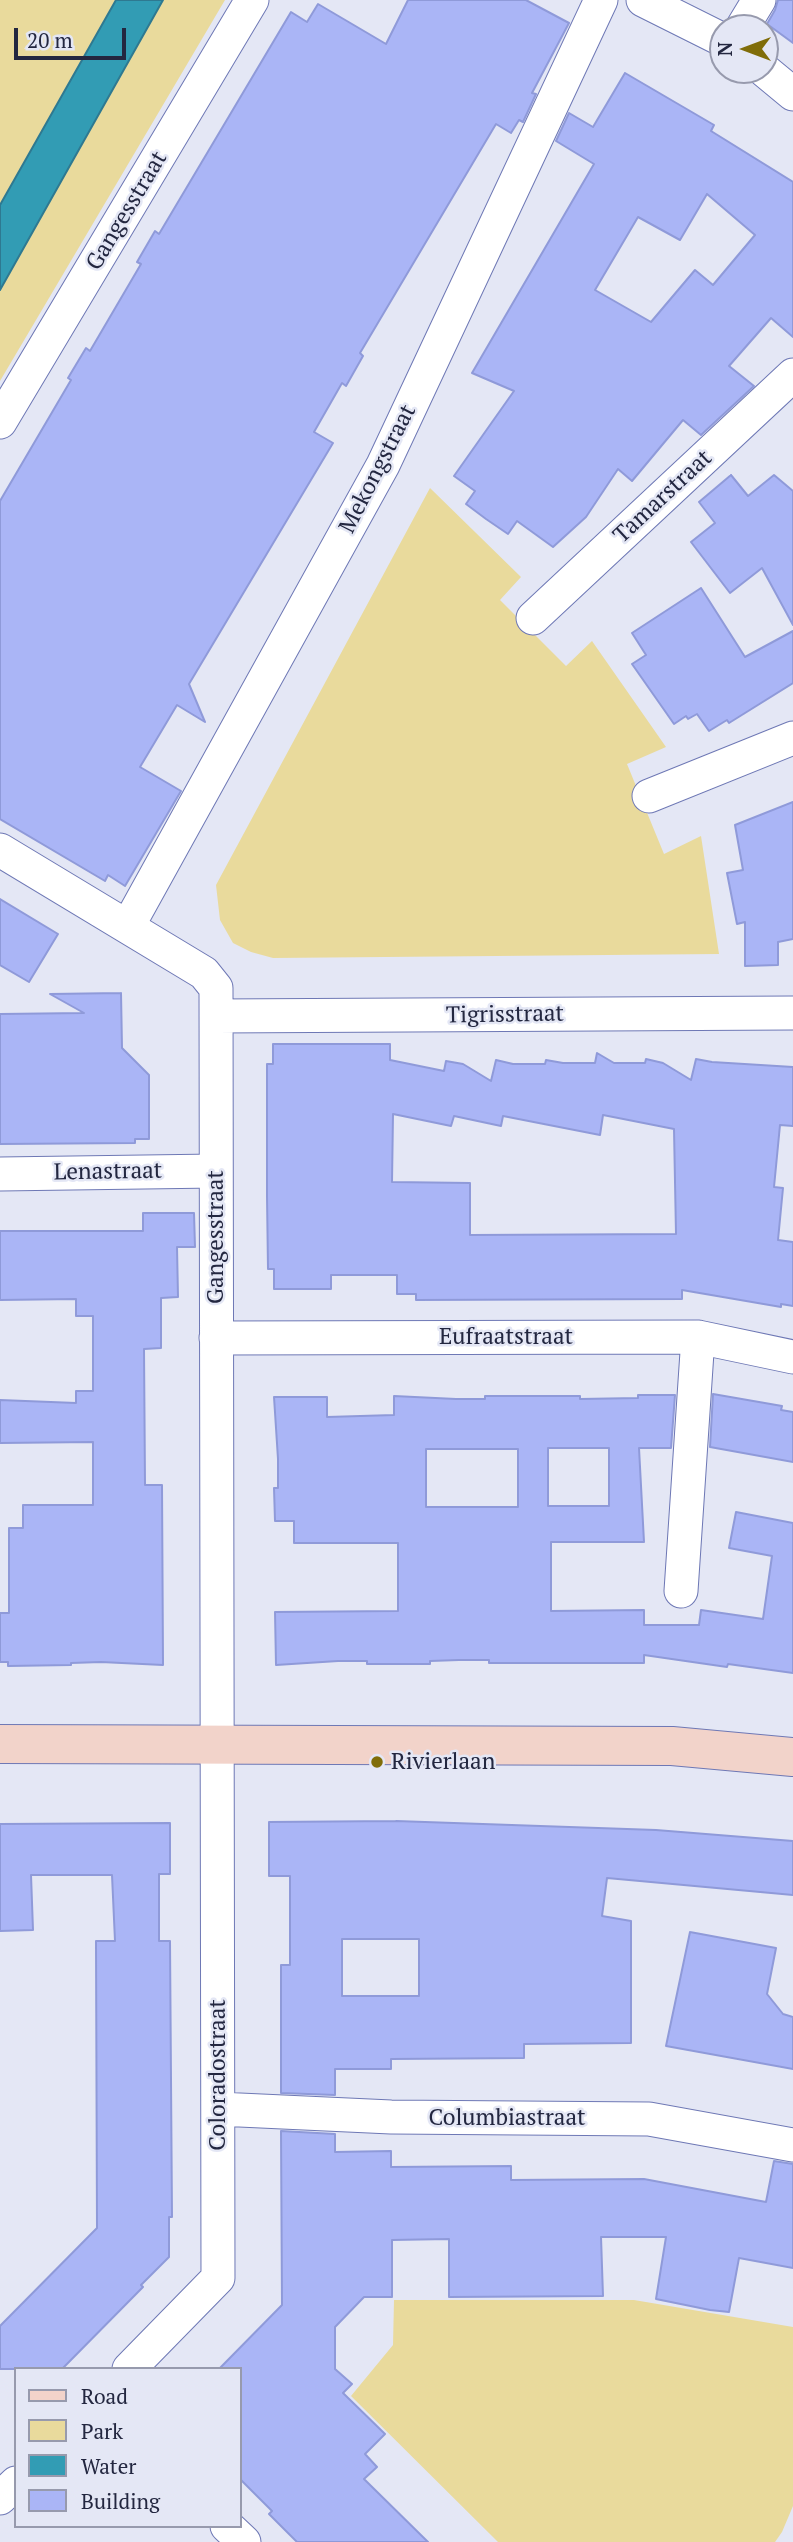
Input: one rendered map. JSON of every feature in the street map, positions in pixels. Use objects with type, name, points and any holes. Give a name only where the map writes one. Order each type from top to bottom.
[{"type":"street","name":"Gangesstraat","points":[[0,422],[252,0]]},
{"type":"street","name":"Mekongstraat","points":[[128,926],[383,465],[601,0]]},
{"type":"street","points":[[643,0],[709,33]]},
{"type":"street","points":[[779,82],[793,94]]},
{"type":"street","name":"Tamarstraat","points":[[533,618],[793,375]]},
{"type":"street","points":[[649,796],[793,738]]},
{"type":"street","name":"Gangesstraat","points":[[0,850],[204,972],[216,988],[217,1744]]},
{"type":"street","name":"Tigrisstraat","points":[[216,1016],[793,1013]]},
{"type":"street","name":"Lenastraat","points":[[0,1174],[216,1171]]},
{"type":"street","points":[[681,1591],[698,1337]]},
{"type":"street","name":"Eufraatstraat","points":[[216,1338],[698,1337],[793,1357]]},
{"type":"street","points":[[0,1744],[672,1746],[793,1757]]},
{"type":"street","name":"Coloradostraat","points":[[132,2367],[218,2278],[217,1744]]},
{"type":"street","name":"Columbiastraat","points":[[218,2109],[391,2117],[649,2119],[793,2145]]},
{"type":"street","points":[[0,2498],[14,2485]]},
{"type":"street","points":[[229,2528],[243,2542]]},
{"type":"green space","points":[[0,0],[116,0],[0,205]]},
{"type":"green space","points":[[163,0],[225,0],[0,381],[0,290]]},
{"type":"green space","points":[[430,488],[521,577],[500,600],[566,666],[592,641],[666,747],[627,764],[664,854],[701,836],[719,954],[273,958],[251,952],[233,943],[220,920],[216,885]]},
{"type":"green space","points":[[394,2300],[634,2300],[793,2327],[793,2506],[782,2532],[775,2542],[498,2542],[351,2396],[393,2345]]},
{"type":"water","points":[[116,0],[163,0],[0,290],[0,205]]},
{"type":"building","points":[[408,0],[526,0],[569,23],[532,93],[536,94],[523,122],[519,120],[511,133],[496,124],[360,353],[363,356],[346,386],[342,383],[314,432],[333,443],[189,684],[205,722],[177,705],[140,767],[181,791],[125,886],[108,875],[105,881],[0,819],[0,501],[71,380],[68,378],[86,348],[90,351],[141,264],[137,262],[155,231],[159,234],[291,12],[307,22],[318,4],[386,44]]},
{"type":"building","points":[[778,0],[793,0],[793,43],[779,33],[779,14],[773,14]]},
{"type":"building","points":[[625,73],[714,125],[711,131],[793,182],[793,337],[771,318],[729,366],[754,386],[701,435],[683,420],[632,481],[618,469],[586,517],[553,547],[517,521],[508,534],[486,519],[466,504],[475,491],[454,476],[514,391],[472,373],[594,164],[556,141],[569,113],[593,127]],"holes":[[[707,194],[755,235],[713,285],[695,270],[651,322],[595,290],[638,217],[680,240]]]},
{"type":"building","points":[[731,475],[748,496],[774,475],[793,491],[793,625],[762,568],[730,593],[691,542],[715,523],[699,502]]},
{"type":"building","points":[[701,588],[745,657],[793,631],[793,683],[729,723],[727,720],[709,731],[697,714],[688,719],[686,716],[674,724],[632,664],[646,655],[632,633]]},
{"type":"building","points":[[793,802],[793,939],[778,942],[778,965],[745,966],[745,922],[737,924],[727,873],[743,870],[735,825]]},
{"type":"building","points":[[0,899],[58,934],[29,982],[0,965]]},
{"type":"building","points":[[121,993],[122,1048],[149,1075],[149,1139],[135,1139],[135,1143],[0,1144],[0,1014],[84,1013],[50,994]]},
{"type":"building","points":[[273,1044],[390,1044],[390,1060],[444,1071],[446,1061],[463,1064],[491,1081],[496,1060],[513,1064],[545,1064],[546,1060],[595,1063],[597,1053],[614,1063],[645,1063],[646,1059],[663,1063],[691,1080],[696,1059],[793,1067],[793,1126],[780,1125],[774,1187],[783,1188],[778,1240],[793,1242],[793,1306],[781,1304],[781,1307],[682,1290],[682,1299],[416,1300],[416,1294],[397,1294],[397,1275],[331,1275],[331,1289],[274,1289],[274,1269],[268,1269],[267,1196],[267,1064],[273,1064]],"holes":[[[393,1114],[451,1126],[454,1116],[501,1126],[503,1116],[600,1135],[603,1115],[674,1129],[676,1234],[470,1235],[470,1183],[392,1182]]]},
{"type":"building","points":[[143,1213],[194,1213],[195,1247],[177,1247],[178,1297],[161,1298],[161,1348],[144,1349],[145,1485],[162,1485],[163,1665],[101,1662],[8,1666],[8,1662],[0,1662],[0,1613],[9,1613],[9,1528],[23,1528],[23,1505],[93,1505],[93,1442],[0,1443],[0,1400],[76,1403],[76,1391],[93,1391],[93,1316],[76,1316],[76,1299],[0,1300],[0,1231],[143,1231]]},
{"type":"building","points":[[713,1394],[782,1406],[781,1410],[793,1412],[793,1462],[710,1447]]},
{"type":"building","points":[[638,1395],[675,1395],[671,1448],[639,1448],[644,1542],[551,1542],[551,1611],[644,1610],[644,1625],[699,1625],[701,1610],[763,1619],[772,1556],[729,1548],[736,1512],[793,1523],[793,1673],[644,1655],[644,1663],[489,1663],[489,1660],[459,1660],[430,1661],[430,1664],[338,1661],[276,1665],[275,1612],[398,1611],[398,1543],[294,1543],[294,1521],[275,1521],[274,1488],[278,1488],[278,1459],[274,1397],[327,1397],[327,1417],[394,1415],[394,1396],[456,1399],[485,1399],[485,1396],[638,1398]],"holes":[[[548,1448],[609,1448],[609,1506],[548,1506]],[[426,1449],[518,1449],[518,1507],[426,1507]]]},
{"type":"building","points":[[396,1821],[656,1830],[793,1841],[793,1895],[607,1878],[602,1916],[631,1921],[631,2043],[524,2044],[524,2058],[391,2059],[391,2069],[335,2069],[335,2095],[281,2093],[281,1965],[290,1965],[290,1876],[269,1876],[269,1822]],"holes":[[[342,1939],[419,1939],[419,1996],[342,1996]]]},
{"type":"building","points":[[170,1823],[170,1874],[159,1874],[159,1941],[170,1941],[172,2217],[169,2217],[169,2257],[64,2367],[0,2369],[0,2326],[97,2228],[96,1941],[115,1941],[112,1875],[31,1875],[33,1930],[0,1931],[0,1824]]},
{"type":"building","points":[[690,1932],[776,1948],[767,1994],[783,2014],[793,2017],[793,2069],[666,2046]]},
{"type":"building","points":[[281,2131],[335,2134],[335,2152],[391,2151],[391,2167],[511,2166],[511,2180],[644,2179],[766,2202],[774,2161],[793,2164],[793,2268],[739,2258],[729,2312],[656,2299],[666,2237],[601,2237],[603,2296],[449,2297],[449,2239],[392,2240],[392,2297],[364,2297],[335,2327],[335,2369],[352,2384],[343,2393],[385,2434],[365,2454],[377,2467],[364,2479],[428,2542],[297,2542],[269,2514],[272,2511],[242,2481],[242,2367],[221,2367],[282,2305]]},
{"type":"place","name":"Rivierlaan","points":[[377,1762]]}]
